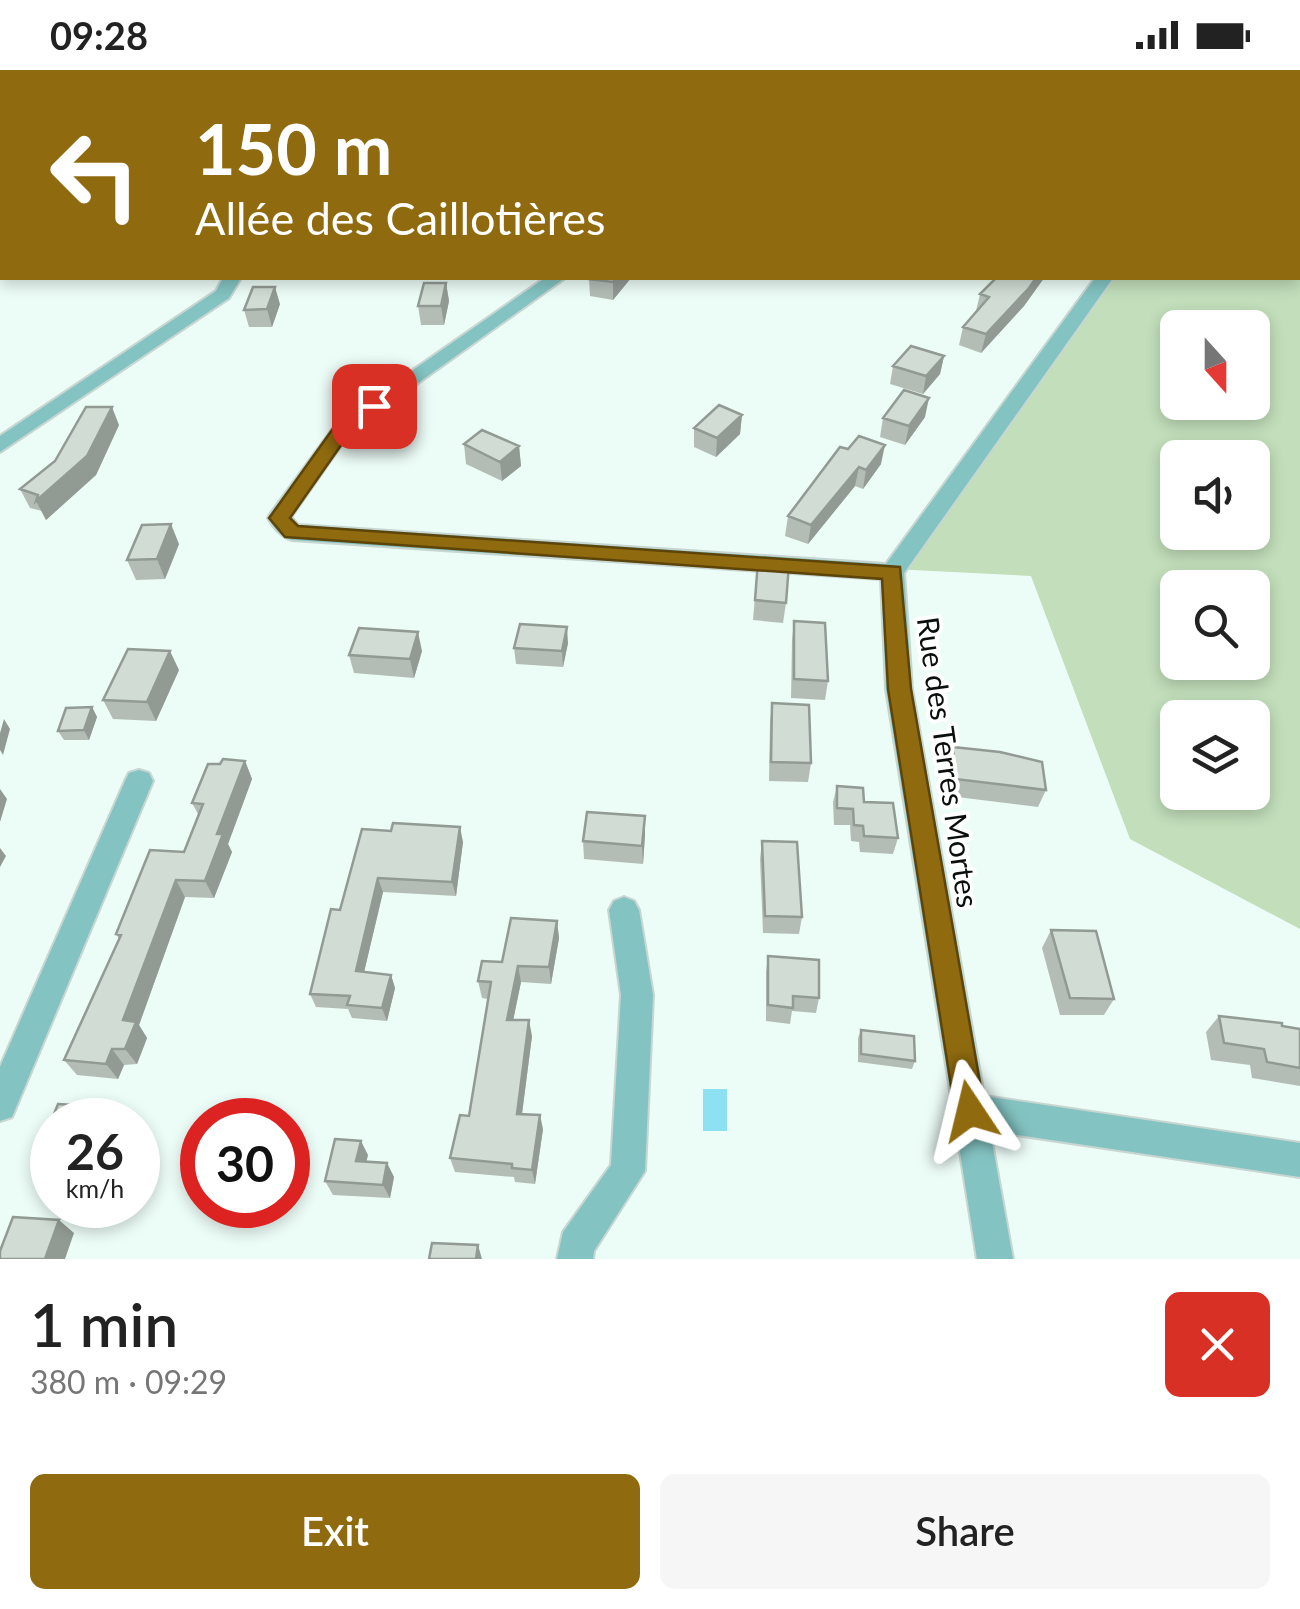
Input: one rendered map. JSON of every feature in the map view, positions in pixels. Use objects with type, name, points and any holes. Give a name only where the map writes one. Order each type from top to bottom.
[{"type":"street","points":[[0,446],[223,294],[231,280]]},
{"type":"street","points":[[553,280],[344,427],[279,518],[292,532],[892,572],[1103,280]]},
{"type":"street","name":"Rue des Terres Mortes","points":[[892,572],[900,689],[995,1259]]},
{"type":"street","points":[[0,1105],[139,781]]},
{"type":"street","points":[[575,1259],[576,1245],[628,1171],[637,995],[624,910]]},
{"type":"street","points":[[970,1111],[1300,1160]]},
{"type":"green space","points":[[1110,280],[1300,280],[1300,929],[1130,839],[1031,576],[893,569]]},
{"type":"water","points":[[703,1089],[727,1089],[727,1131],[703,1131]]},
{"type":"building","points":[[994,280],[1035,280],[986,334],[963,327],[989,297],[980,294]]},
{"type":"building","points":[[424,283],[446,283],[441,306],[418,306]]},
{"type":"building","points":[[253,287],[275,287],[267,309],[244,310]]},
{"type":"building","points":[[911,346],[944,356],[926,376],[893,366]]},
{"type":"building","points":[[904,390],[929,398],[909,426],[883,418]]},
{"type":"building","points":[[719,405],[742,415],[717,438],[694,428]]},
{"type":"building","points":[[86,407],[112,407],[87,456],[36,501],[38,495],[20,489],[55,461]]},
{"type":"building","points":[[482,430],[519,446],[500,462],[464,444]]},
{"type":"building","points":[[859,436],[885,445],[866,470],[859,467],[811,525],[788,516],[840,447],[848,449]]},
{"type":"building","points":[[171,524],[157,559],[127,560],[142,525]]},
{"type":"building","points":[[758,561],[789,564],[786,603],[755,600]]},
{"type":"building","points":[[794,621],[825,623],[828,681],[794,679]]},
{"type":"building","points":[[520,624],[567,627],[562,651],[514,648]]},
{"type":"building","points":[[359,628],[418,632],[410,659],[349,655]]},
{"type":"building","points":[[128,649],[170,651],[147,702],[103,700]]},
{"type":"building","points":[[772,703],[809,705],[811,763],[771,762]]},
{"type":"building","points":[[92,707],[84,730],[58,731],[66,708]]},
{"type":"building","points":[[953,747],[1042,762],[1046,790],[955,779]]},
{"type":"building","points":[[223,759],[245,761],[217,834],[223,834],[205,881],[176,880],[123,1020],[136,1022],[125,1049],[112,1049],[106,1064],[64,1060],[121,935],[116,934],[150,850],[184,852],[203,804],[192,803],[208,764],[220,764]]},
{"type":"building","points":[[837,786],[863,788],[864,802],[893,803],[898,838],[864,836],[863,826],[854,825],[853,809],[837,808]]},
{"type":"building","points":[[587,812],[645,816],[642,846],[583,841]]},
{"type":"building","points":[[393,823],[460,827],[452,882],[378,878],[356,971],[391,975],[382,1008],[347,1005],[350,996],[310,994],[331,909],[340,910],[362,829],[391,831]]},
{"type":"building","points":[[762,841],[797,842],[802,917],[765,916]]},
{"type":"building","points":[[511,918],[557,921],[549,967],[518,966],[507,1020],[529,1020],[517,1114],[540,1115],[532,1170],[512,1168],[512,1164],[450,1158],[460,1115],[469,1116],[491,982],[478,981],[482,961],[502,962]]},
{"type":"building","points":[[1051,930],[1096,931],[1114,999],[1070,998]]},
{"type":"building","points":[[768,956],[819,960],[819,998],[793,996],[793,1008],[768,1005]]},
{"type":"building","points":[[1219,1016],[1282,1023],[1300,1029],[1300,1068],[1267,1062],[1264,1049],[1224,1043]]},
{"type":"building","points":[[861,1030],[914,1036],[915,1061],[861,1054]]},
{"type":"building","points":[[335,1139],[361,1141],[356,1161],[387,1163],[383,1185],[325,1181]]},
{"type":"building","points":[[13,1217],[30,1218],[30,1228],[56,1228],[45,1259],[0,1259]]},
{"type":"building","points":[[432,1243],[478,1245],[476,1259],[429,1259]]},
{"type":"route","points":[[374,406],[344,427],[279,518],[292,532],[892,572],[900,689],[970,1111]]}]
